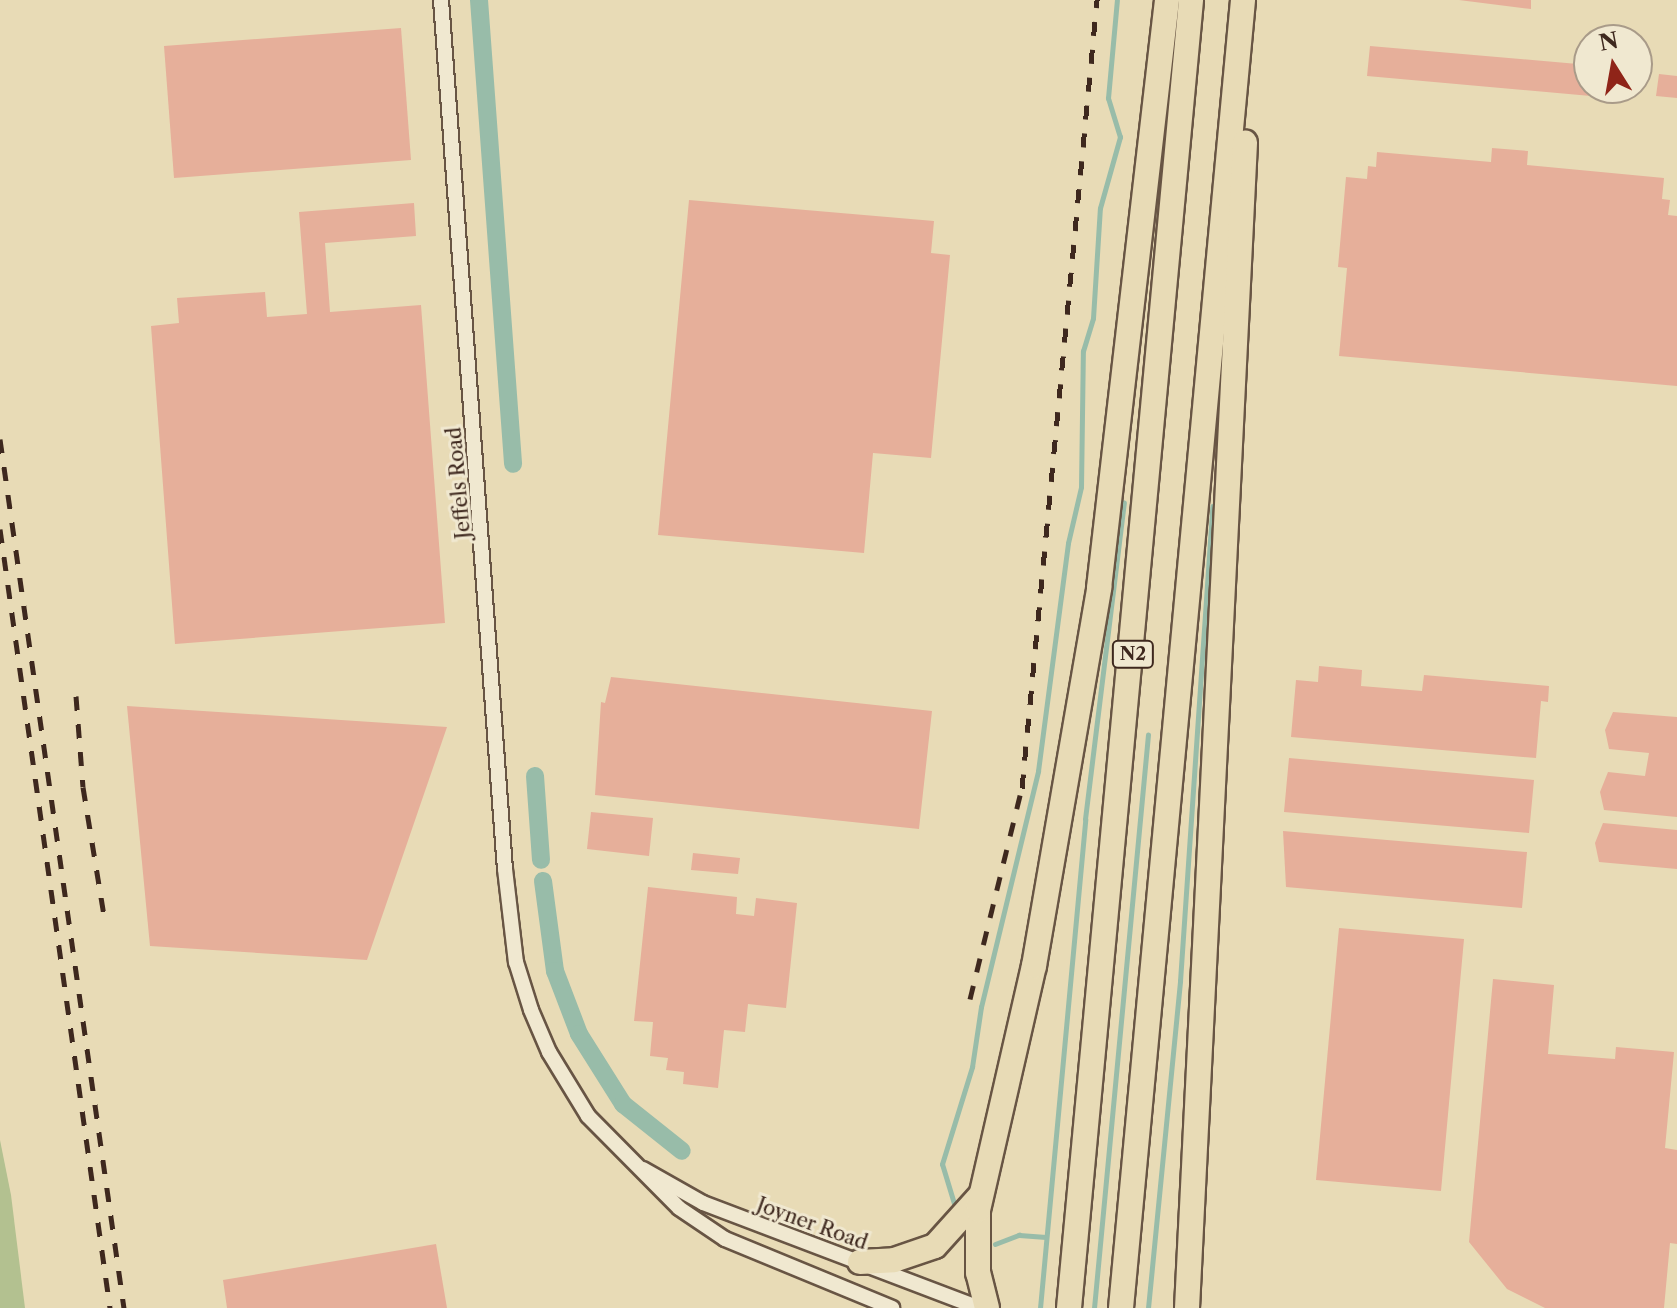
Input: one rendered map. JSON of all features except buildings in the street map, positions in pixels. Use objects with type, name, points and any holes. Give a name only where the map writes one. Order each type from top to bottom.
[{"type":"highway","points":[[987,1308],[977,1261],[981,1195],[1034,966],[1099,588],[1167,0]]},
{"type":"highway","name":"N2","points":[[1069,1308],[1191,0]]},
{"type":"highway","points":[[1187,1308],[1215,806],[1245,0]]},
{"type":"highway","name":"N2","points":[[1121,1308],[1245,0]]},
{"type":"highway","points":[[860,1262],[894,1260],[935,1246],[981,1195]]},
{"type":"street","name":"Jeffels Road","points":[[441,0],[516,962]]},
{"type":"street","name":"Joyner Road","points":[[516,962],[549,1052],[588,1116],[679,1208],[725,1239],[892,1308]]},
{"type":"street","name":"Joyner Road","points":[[635,1166],[703,1203],[980,1308]]},
{"type":"green space","points":[[0,1140],[11,1195],[25,1308],[0,1308]]},
{"type":"waterway","points":[[479,0],[513,464]]},
{"type":"waterway","points":[[956,1210],[942,1164],[972,1067],[981,1007],[1038,771],[1068,543],[1081,487],[1083,351],[1093,318],[1100,208],[1120,137],[1108,98],[1117,0]]},
{"type":"waterway","points":[[1040,1308],[1085,819],[1124,502]]},
{"type":"waterway","points":[[1148,1308],[1180,981],[1212,506]]},
{"type":"waterway","points":[[1094,1308],[1148,735]]},
{"type":"waterway","points":[[535,776],[541,860]]},
{"type":"waterway","points":[[543,881],[555,971],[579,1034],[623,1104],[682,1151]]},
{"type":"waterway","points":[[995,1244],[1019,1235],[1046,1237]]},
{"type":"railway","points":[[970,999],[1022,788],[1097,0]]},
{"type":"railway","points":[[0,439],[124,1308]]},
{"type":"railway","points":[[0,529],[110,1308]]},
{"type":"railway","points":[[76,696],[83,787],[104,915]]}]
